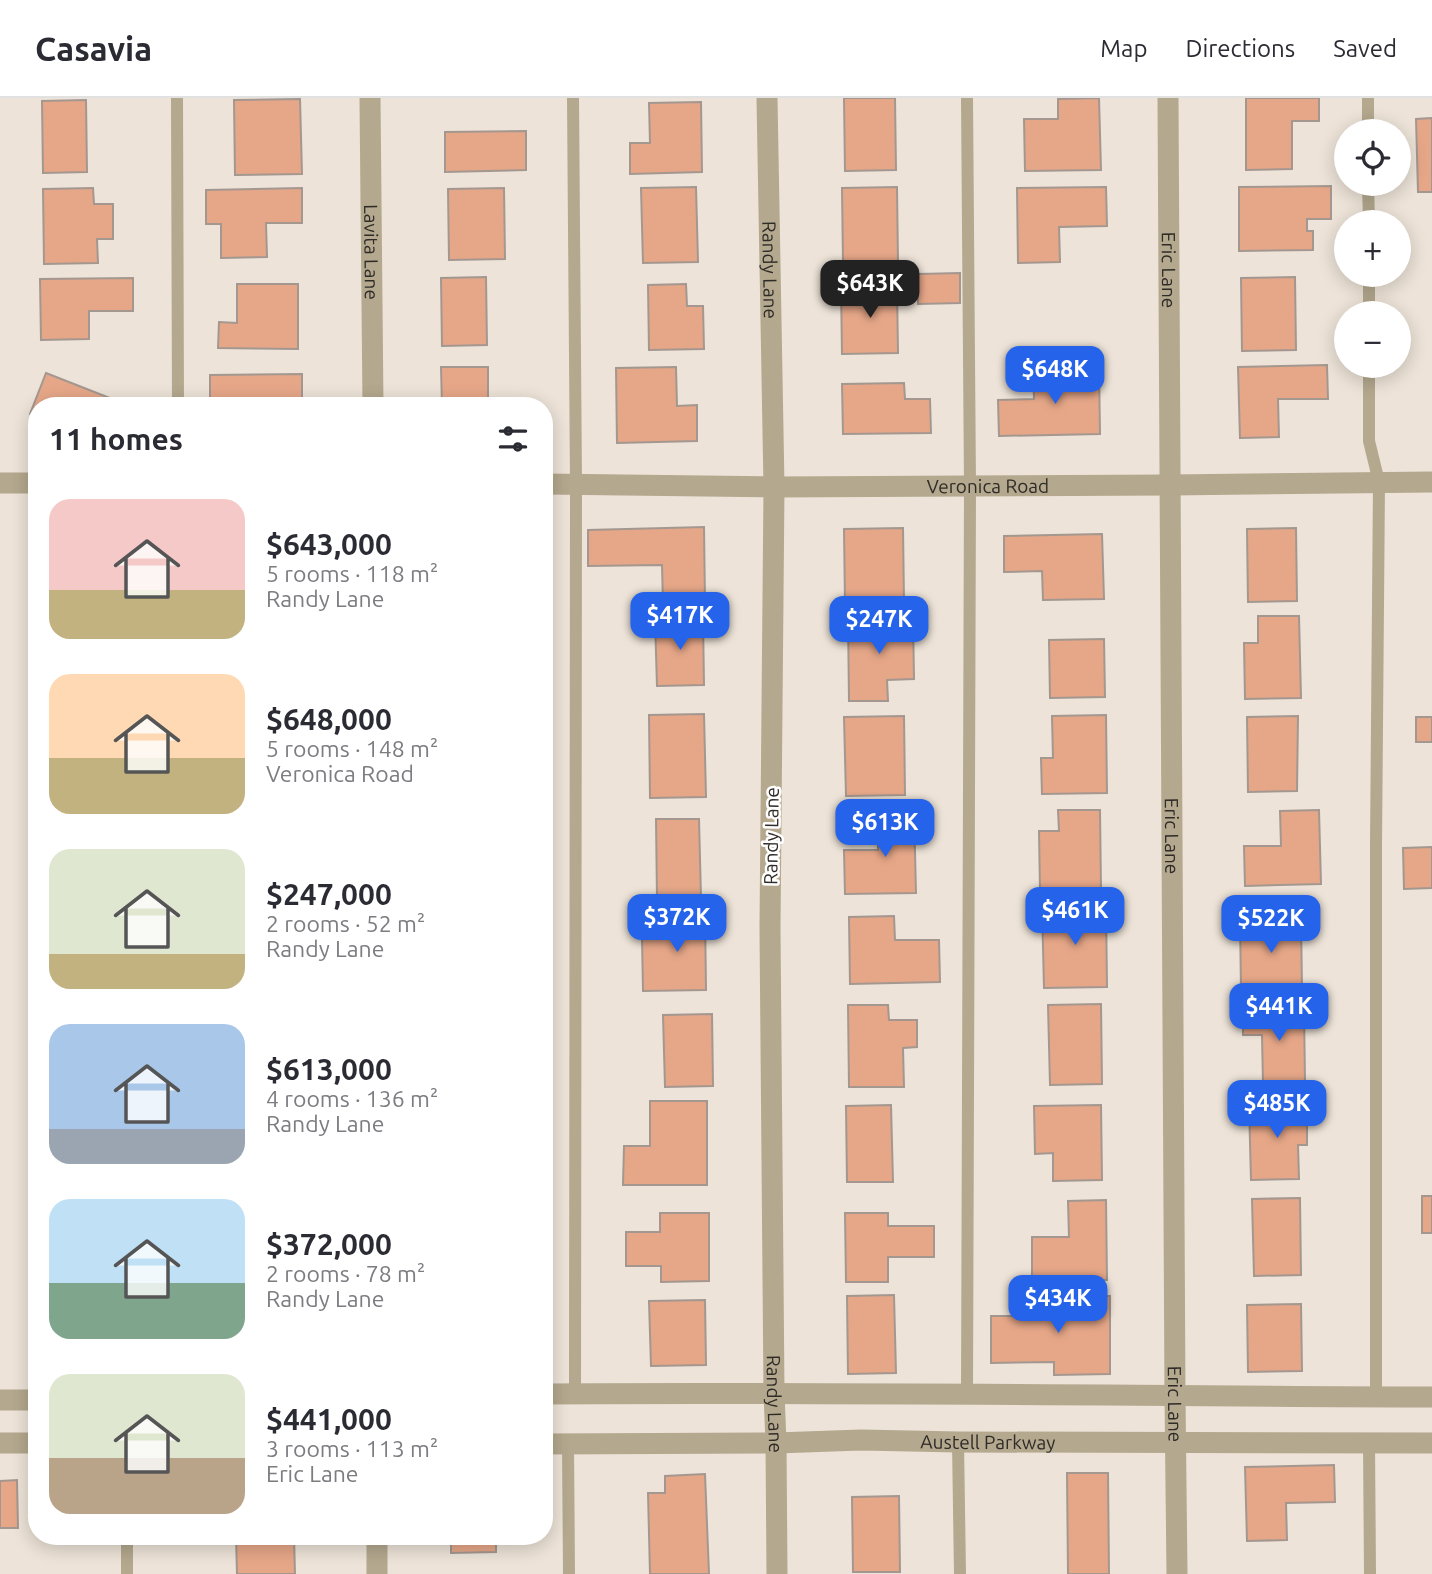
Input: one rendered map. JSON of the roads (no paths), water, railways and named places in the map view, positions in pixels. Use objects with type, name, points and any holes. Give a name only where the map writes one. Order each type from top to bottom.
[{"type":"street","name":"Lavita Lane","points":[[370,98],[373,397]]},
{"type":"street","name":"Randy Lane","points":[[767,98],[774,487],[770,928],[776,1574]]},
{"type":"street","name":"Eric Lane","points":[[1168,98],[1177,1574]]},
{"type":"street","name":"Veronica Road","points":[[553,484],[774,487],[1432,482]]},
{"type":"street","points":[[0,483],[28,483]]},
{"type":"street","points":[[553,1394],[1432,1397]]},
{"type":"street","points":[[0,1400],[28,1400]]},
{"type":"street","name":"Austell Parkway","points":[[553,1444],[861,1440],[1432,1443]]},
{"type":"street","points":[[0,1443],[28,1443]]},
{"type":"street","points":[[377,1545],[377,1574]]},
{"type":"lane","points":[[177,98],[178,397]]},
{"type":"lane","points":[[573,98],[576,484],[575,1394]]},
{"type":"lane","points":[[967,98],[970,486],[967,1395]]},
{"type":"lane","points":[[1368,98],[1368,119]]},
{"type":"lane","points":[[1369,378],[1369,441],[1380,482],[1376,859],[1376,1397]]},
{"type":"lane","points":[[958,1442],[960,1574]]},
{"type":"lane","points":[[1369,1443],[1370,1574]]},
{"type":"lane","points":[[568,1444],[569,1574]]},
{"type":"lane","points":[[127,1545],[127,1574]]}]
